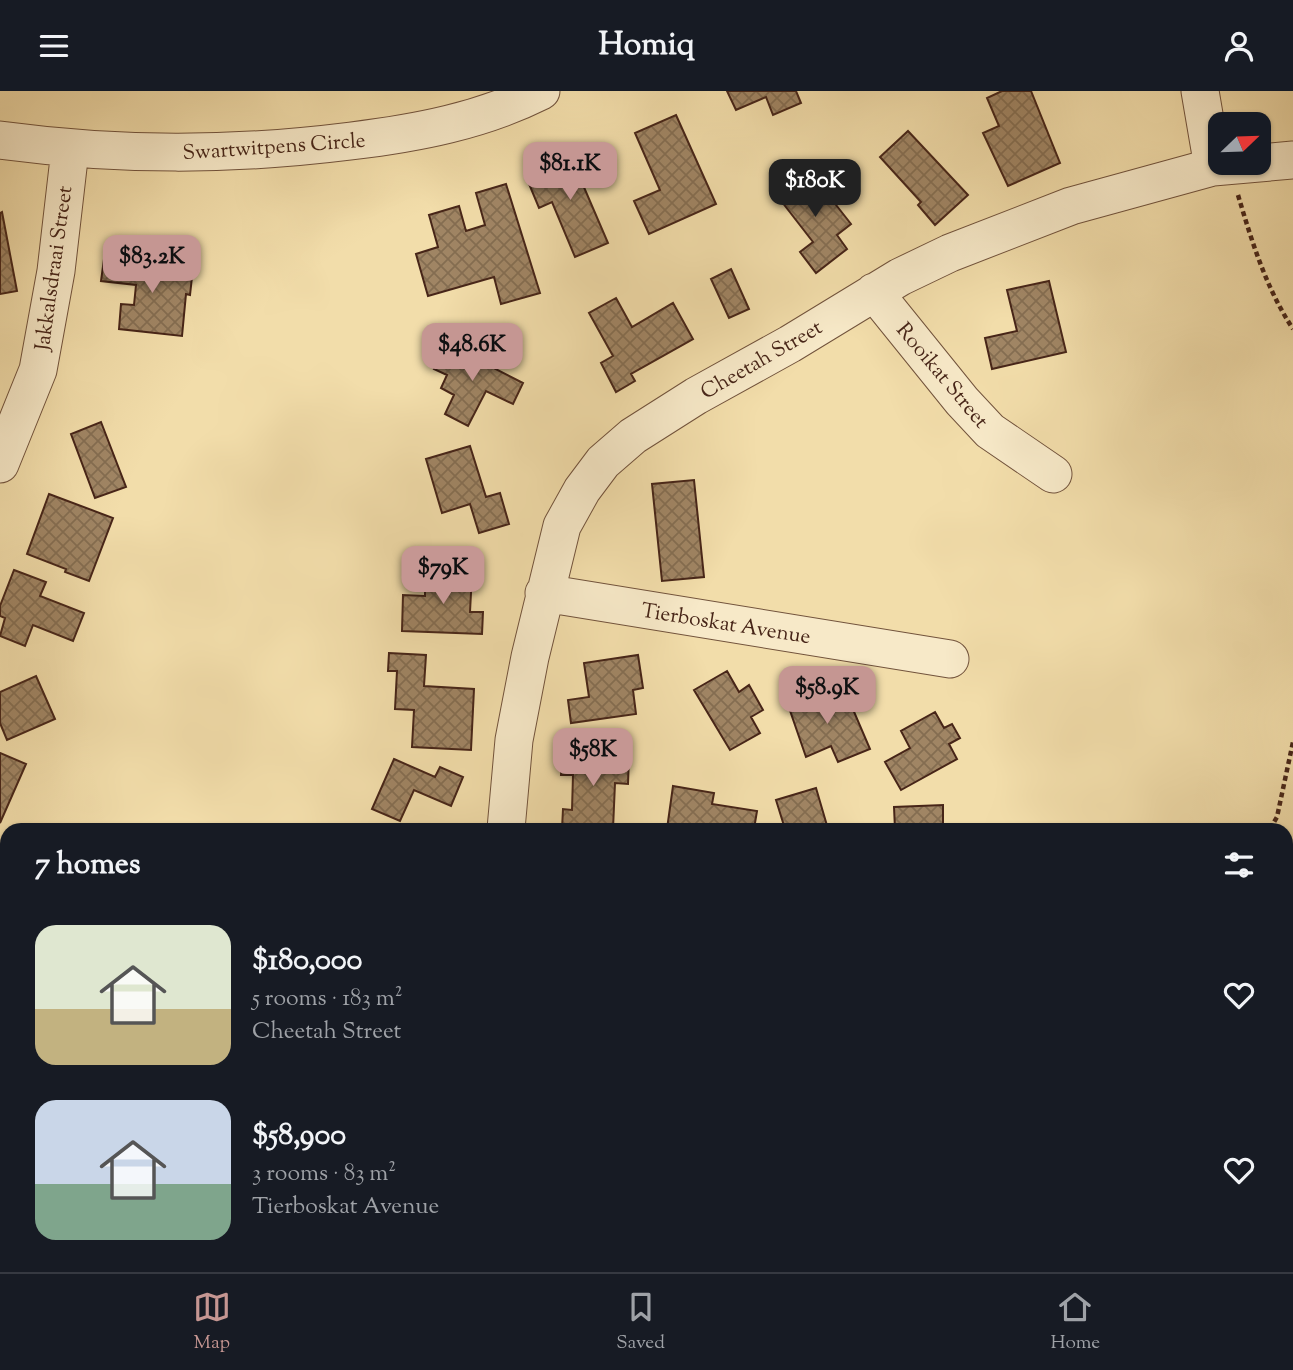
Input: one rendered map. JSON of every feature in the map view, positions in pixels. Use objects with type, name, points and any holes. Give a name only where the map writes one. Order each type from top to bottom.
[{"type":"street","name":"Swartwitpens Circle","points":[[0,140],[70,150],[209,153],[311,146],[390,137],[469,120],[541,91]]},
{"type":"street","points":[[1200,91],[1208,120]]},
{"type":"street","name":"Jakkalsdraai Street","points":[[0,464],[37,370],[45,335],[56,271],[70,150]]},
{"type":"street","name":"Cheetah Street","points":[[1271,162],[1293,160]]},
{"type":"street","name":"Cheetah Street","points":[[507,823],[514,740],[544,593],[562,526],[582,490],[603,462],[633,436],[663,416],[790,344],[874,292],[950,253],[1071,206],[1208,169]]},
{"type":"street","name":"Rooikat Street","points":[[874,292],[962,401],[990,431],[1053,474]]},
{"type":"street","name":"Tierboskat Avenue","points":[[544,593],[950,659]]},
{"type":"path","points":[[1225,175],[1280,310],[1293,329]]},
{"type":"path","points":[[1272,823],[1281,799],[1293,742]]},
{"type":"building","points":[[727,91],[796,91],[801,103],[773,115],[766,97],[736,110]]},
{"type":"building","points":[[1002,91],[1031,91],[1060,163],[1008,186],[983,133],[999,126],[987,98]]},
{"type":"building","points":[[676,115],[716,204],[649,234],[634,201],[660,190],[635,133]]},
{"type":"building","points":[[908,131],[968,195],[935,225],[918,205],[921,202],[880,157]]},
{"type":"building","points":[[563,153],[568,164],[585,157],[595,180],[583,185],[608,243],[575,257],[552,202],[539,208],[527,179],[549,169],[545,160]]},
{"type":"building","points":[[807,168],[851,224],[837,235],[847,249],[816,273],[800,252],[813,242],[775,193]]},
{"type":"building","points":[[506,184],[540,293],[501,304],[494,277],[428,296],[416,254],[438,247],[429,215],[459,206],[466,231],[485,225],[476,193]]},
{"type":"building","points":[[2,212],[17,291],[0,294],[0,213]]},
{"type":"building","points":[[104,259],[193,268],[190,295],[186,294],[182,336],[119,329],[121,304],[134,305],[136,285],[101,281]]},
{"type":"building","points":[[731,269],[749,309],[729,318],[711,279]]},
{"type":"building","points":[[1049,281],[1066,352],[992,369],[985,338],[1017,331],[1007,290]]},
{"type":"building","points":[[616,298],[632,327],[673,303],[693,339],[631,374],[635,381],[616,392],[601,363],[613,356],[589,313]]},
{"type":"building","points":[[447,344],[523,383],[513,404],[486,391],[468,426],[445,414],[454,395],[441,388],[447,375],[434,369]]},
{"type":"building","points":[[101,422],[126,487],[95,498],[71,434]]},
{"type":"building","points":[[470,446],[486,497],[500,493],[509,524],[479,533],[470,504],[442,513],[426,459]]},
{"type":"building","points":[[694,480],[704,577],[662,581],[652,484]]},
{"type":"building","points":[[49,494],[113,518],[89,581],[27,554]]},
{"type":"building","points":[[14,570],[46,582],[40,596],[84,613],[73,641],[33,625],[25,646],[0,636],[5,618],[0,616],[0,606]]},
{"type":"building","points":[[425,572],[472,574],[470,612],[483,612],[482,634],[402,631],[403,595],[425,596]]},
{"type":"building","points":[[389,653],[426,655],[424,686],[474,689],[471,750],[412,747],[414,710],[395,709],[397,671],[388,671]]},
{"type":"building","points":[[638,655],[643,688],[633,690],[636,714],[571,723],[568,700],[589,697],[584,663]]},
{"type":"building","points":[[727,671],[739,692],[749,685],[763,710],[751,717],[760,733],[730,750],[694,690]]},
{"type":"building","points":[[36,676],[55,719],[7,740],[0,723],[0,692]]},
{"type":"building","points":[[815,686],[825,710],[849,700],[870,749],[838,762],[831,746],[806,757],[786,699]]},
{"type":"building","points":[[935,712],[944,728],[952,724],[960,738],[949,744],[957,759],[901,790],[885,762],[910,748],[901,731]]},
{"type":"building","points":[[562,752],[629,755],[628,784],[615,783],[613,823],[562,823],[563,809],[572,810],[573,775],[561,775]]},
{"type":"building","points":[[0,753],[26,764],[0,823]]},
{"type":"building","points":[[394,759],[435,777],[440,767],[463,777],[451,806],[414,790],[400,821],[372,809]]},
{"type":"building","points":[[673,786],[714,793],[712,804],[757,811],[755,823],[668,823]]},
{"type":"building","points":[[816,788],[826,823],[783,823],[776,800]]},
{"type":"building","points":[[943,805],[943,823],[895,823],[894,807]]}]
